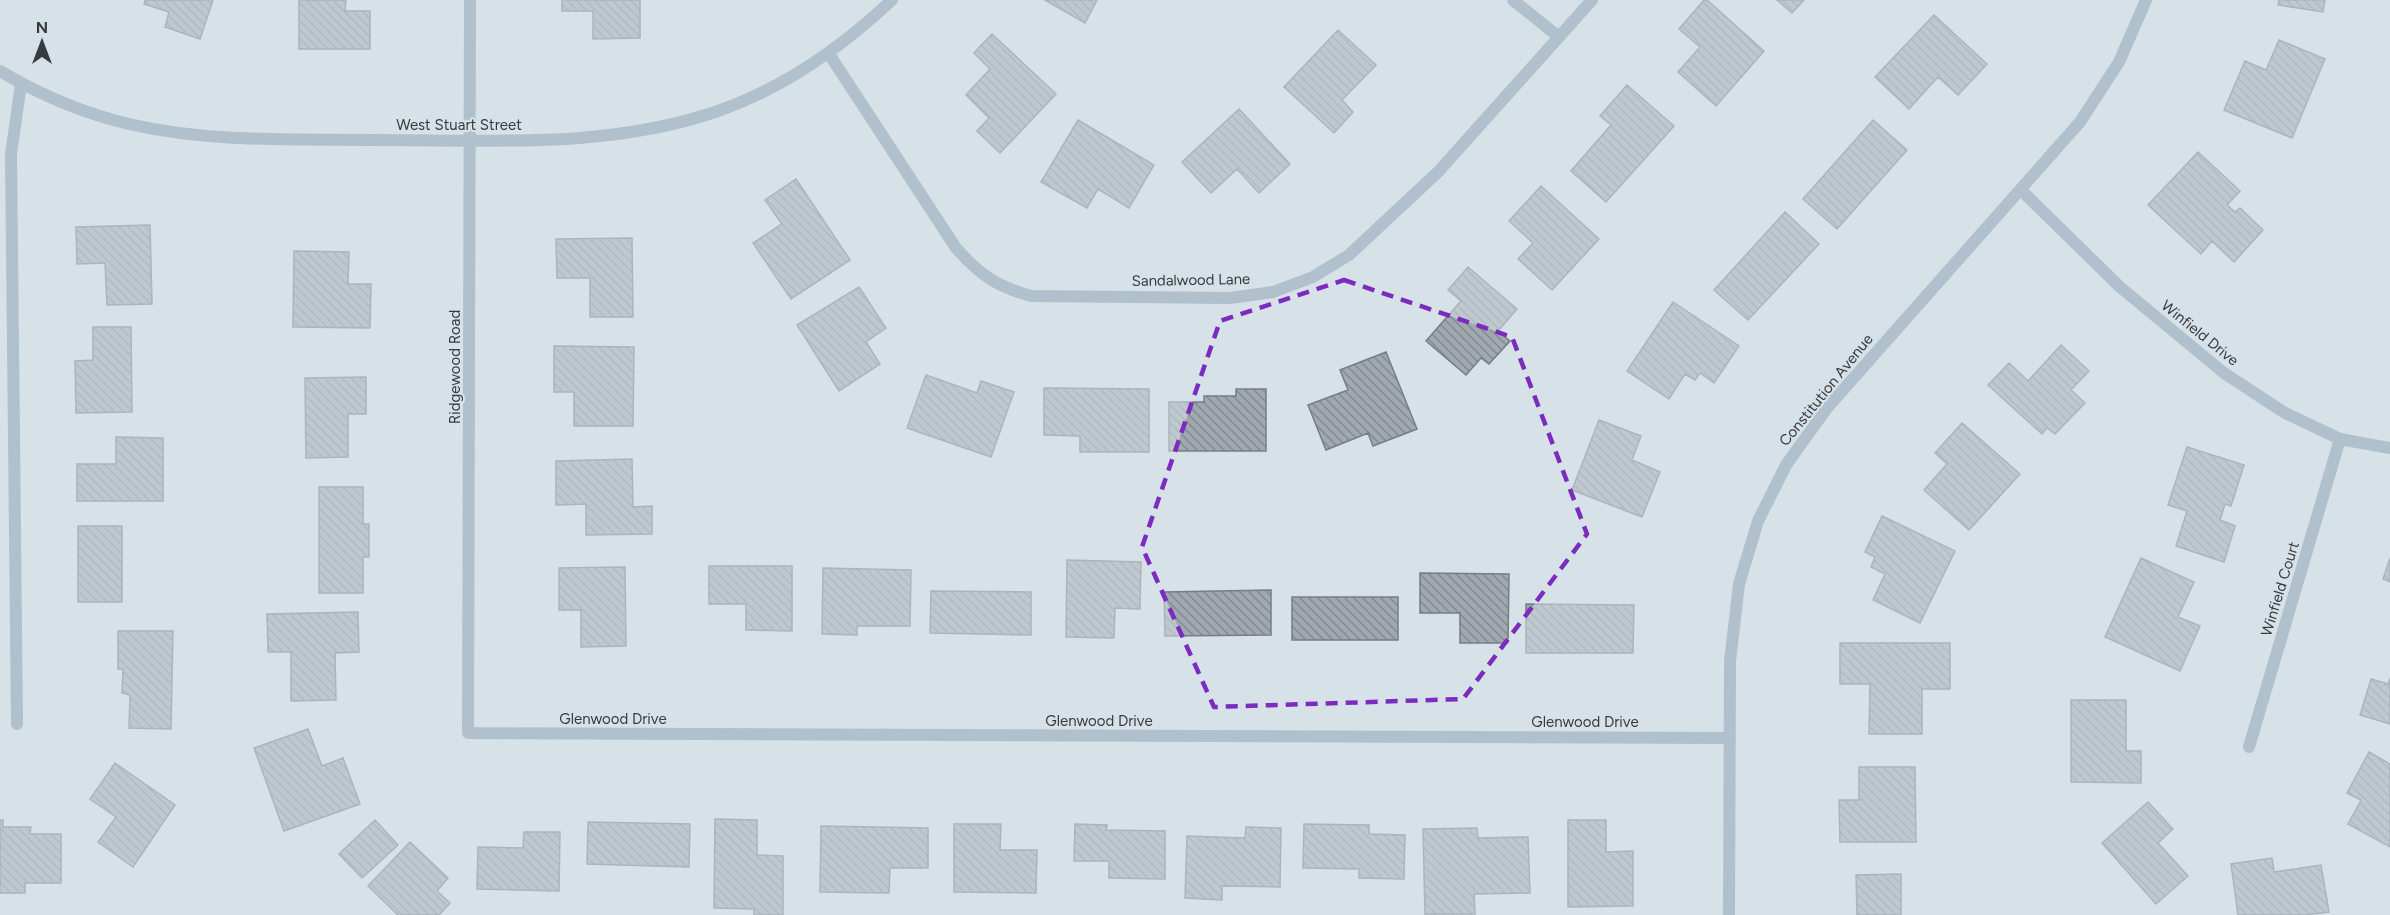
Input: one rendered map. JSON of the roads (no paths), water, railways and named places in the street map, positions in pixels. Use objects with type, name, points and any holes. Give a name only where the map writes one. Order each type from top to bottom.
[{"type":"street","name":"Ridgewood Road","points":[[468,733],[470,0]]},
{"type":"street","name":"West Stuart Street","points":[[0,71],[21,84],[67,105],[167,131],[276,139],[600,138],[657,129],[719,111],[773,87],[829,54],[892,0]]},
{"type":"street","points":[[1513,0],[1559,37]]},
{"type":"street","name":"Sandalwood Lane","points":[[829,54],[956,248],[976,271],[1001,287],[1030,296],[1230,298],[1273,292],[1313,277],[1350,255],[1438,172],[1592,0]]},
{"type":"street","name":"Constitution Avenue","points":[[1729,915],[1730,661],[1739,584],[1758,521],[1786,465],[1827,408],[2080,122],[2119,62],[2146,0]]},
{"type":"street","points":[[17,724],[11,154],[21,84]]},
{"type":"street","name":"Winfield Drive","points":[[2021,190],[2120,287],[2223,373],[2284,413],[2340,439],[2390,448]]},
{"type":"street","name":"Winfield Court","points":[[2249,747],[2340,439]]},
{"type":"street","name":"Glenwood Drive","points":[[468,733],[1730,738]]}]
